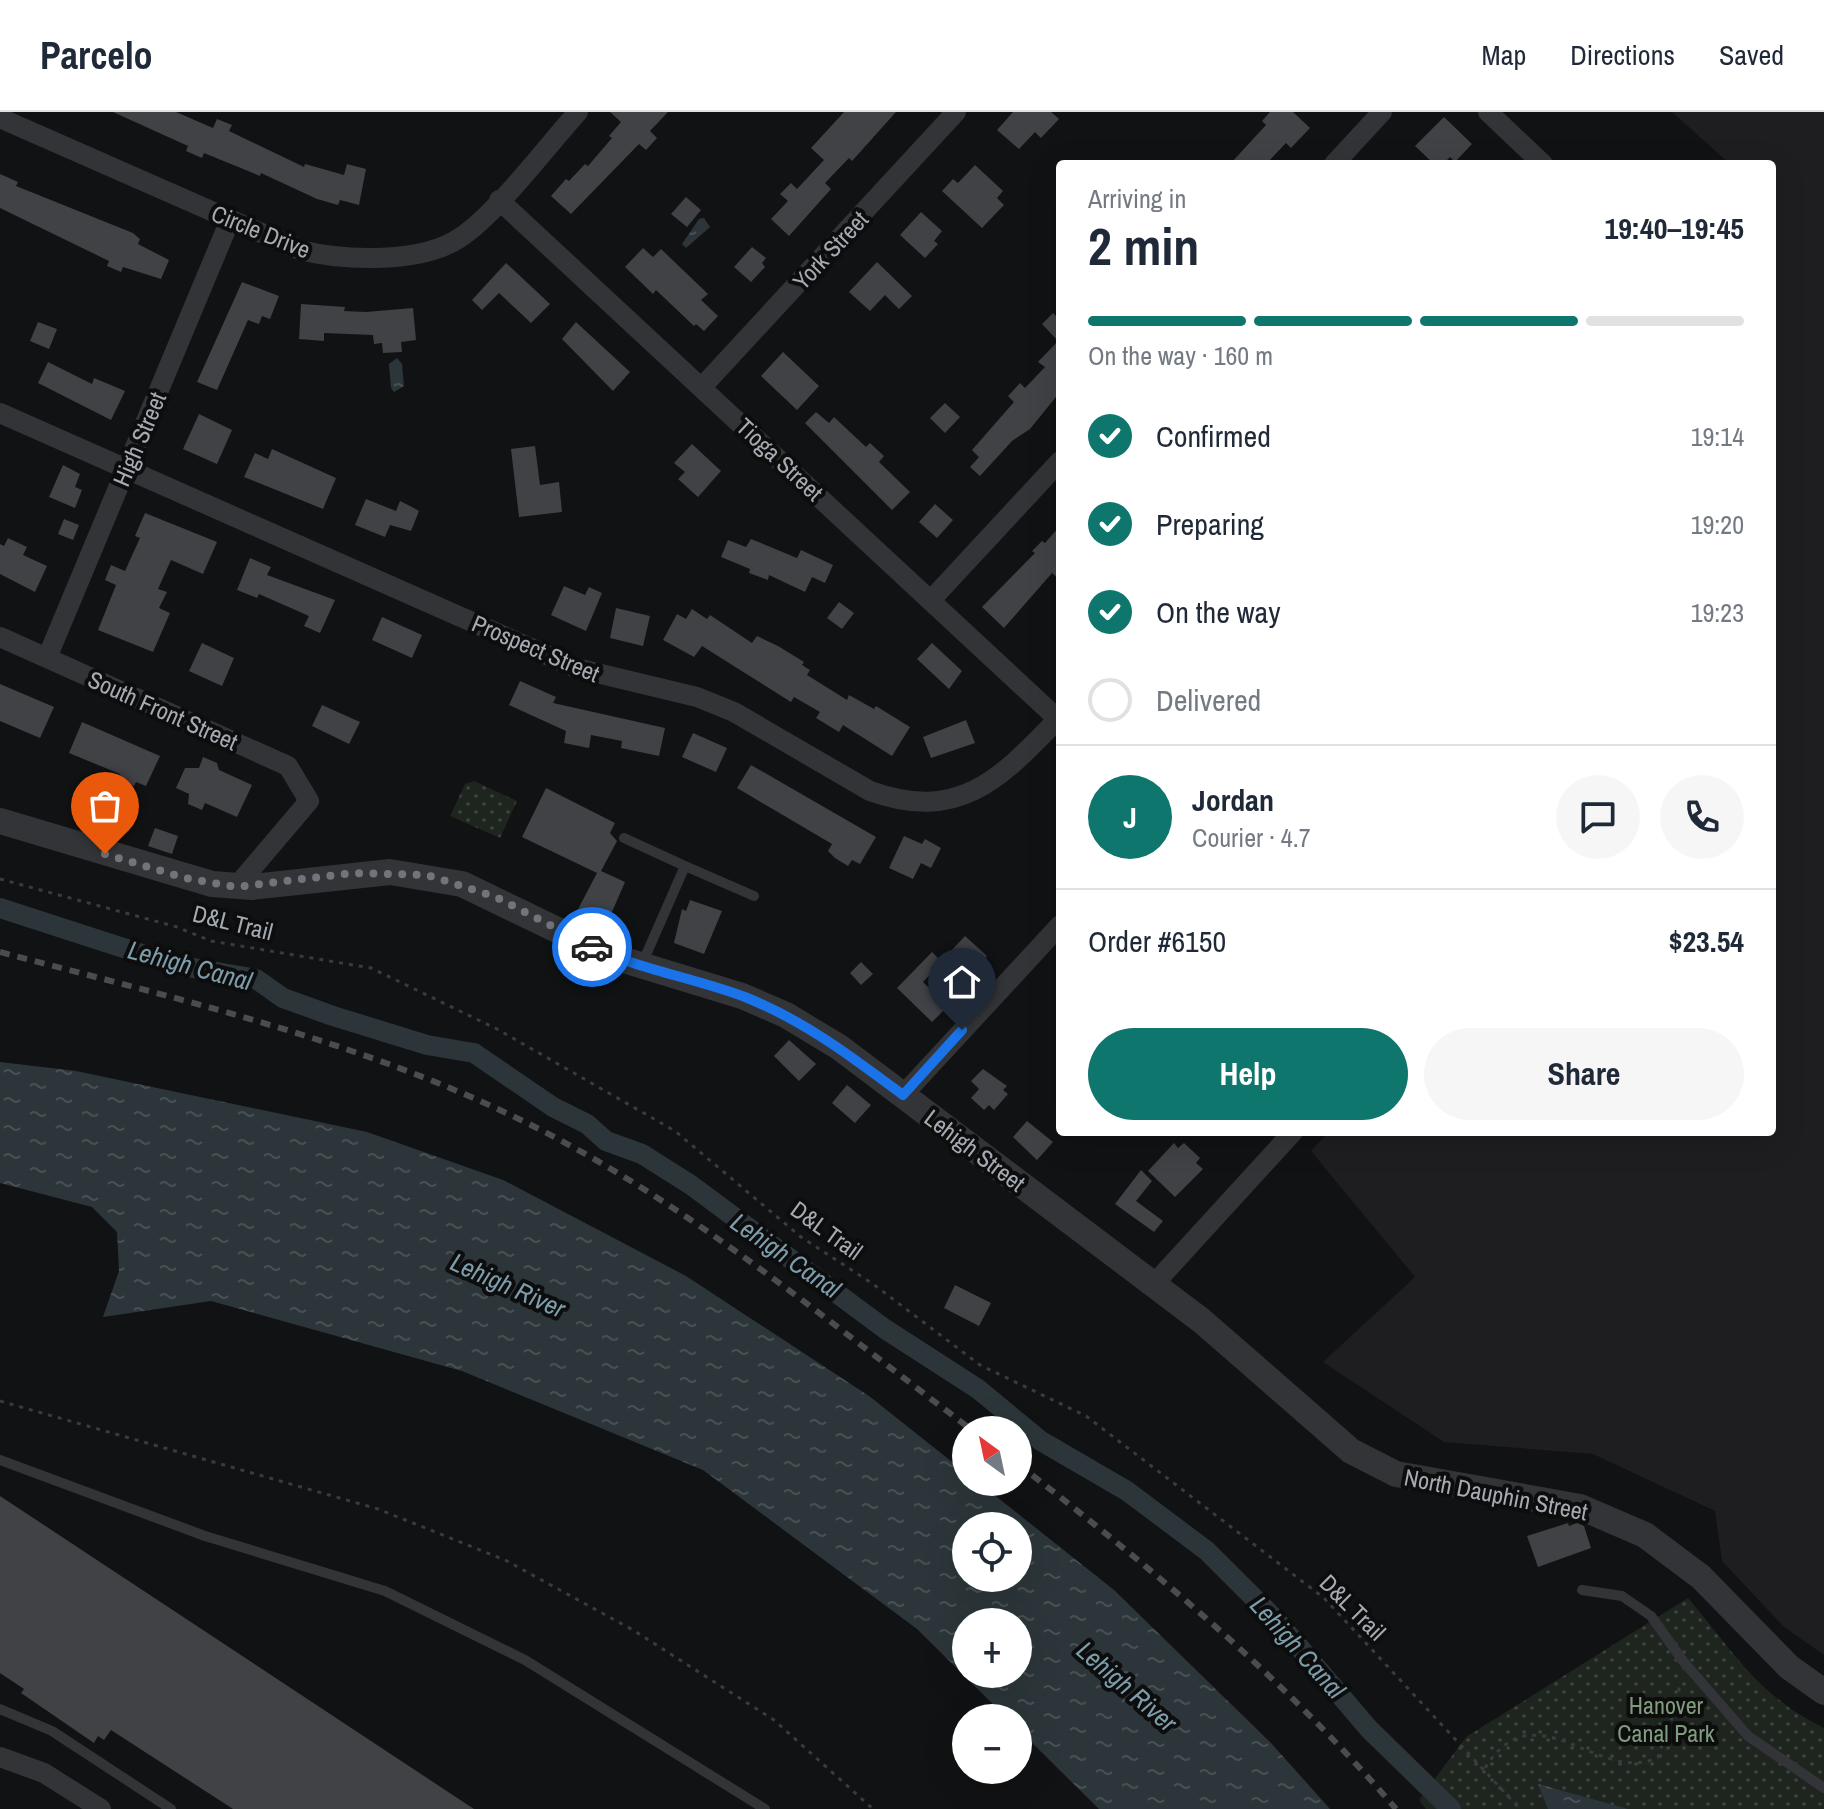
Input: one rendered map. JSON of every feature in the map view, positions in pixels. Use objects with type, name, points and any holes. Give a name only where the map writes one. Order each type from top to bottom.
[{"type":"street","name":"Circle Drive","points":[[0,118],[300,250],[351,259],[425,253],[446,246],[476,225],[578,112]]},
{"type":"street","name":"York Street","points":[[702,387],[956,112]]},
{"type":"street","points":[[1338,160],[1382,112]]},
{"type":"street","points":[[1488,112],[1539,160]]},
{"type":"street","name":"Tioga Street","points":[[499,200],[1056,717]]},
{"type":"street","name":"High Street","points":[[47,658],[230,220]]},
{"type":"street","name":"Prospect Street","points":[[0,413],[576,668],[697,697],[734,712],[870,791],[891,799],[935,802],[978,790],[1009,770],[1056,723]]},
{"type":"street","points":[[931,600],[1056,465]]},
{"type":"street","name":"South Front Street","points":[[0,637],[288,766],[309,801],[236,887]]},
{"type":"street","name":"Lehigh Street","points":[[0,821],[185,878],[236,887],[353,873],[427,875],[496,897],[611,956],[742,996],[786,1015],[839,1047],[1154,1284],[1278,1386]]},
{"type":"street","points":[[903,1095],[1056,929]]},
{"type":"street","points":[[1154,1284],[1289,1136]]},
{"type":"street","name":"North Dauphin Street","points":[[1278,1386],[1351,1451],[1396,1474],[1580,1507],[1645,1535],[1701,1577],[1789,1667],[1824,1692]]},
{"type":"street","points":[[0,1757],[44,1773],[101,1809]]},
{"type":"lane","points":[[624,838],[754,896]]},
{"type":"lane","points":[[641,966],[685,866]]},
{"type":"lane","points":[[0,1460],[205,1536],[385,1591],[525,1660],[765,1809]]},
{"type":"lane","points":[[1582,1590],[1622,1596],[1651,1616],[1683,1661],[1748,1736],[1824,1788]]},
{"type":"lane","points":[[0,1709],[52,1731],[171,1809]]},
{"type":"path","name":"D&L Trail","points":[[0,879],[177,927],[211,941],[371,968],[497,1029],[557,1067],[675,1131],[801,1237],[873,1284],[980,1365],[1086,1416],[1324,1598],[1520,1809]]},
{"type":"path","points":[[0,1401],[378,1509],[505,1560],[633,1630],[774,1720],[873,1809]]},
{"type":"path","points":[[1485,1768],[1497,1750],[1512,1738],[1529,1736],[1561,1739],[1622,1761],[1644,1764],[1658,1757],[1677,1704],[1683,1661]]},
{"type":"shaded area","points":[[1672,112],[1824,112],[1824,1655],[1784,1627],[1722,1561],[1715,1511],[1593,1454],[1444,1442],[1323,1362],[1415,1277],[1311,1151],[1325,1136],[1776,1136],[1776,160],[1726,160]]},
{"type":"green space","points":[[474,781],[517,801],[500,838],[450,816],[465,784]]},
{"type":"green space","name":"Hanover Canal Park","points":[[1688,1598],[1764,1687],[1824,1728],[1824,1809],[1426,1809],[1419,1800],[1466,1737]]},
{"type":"water","points":[[704,218],[710,227],[686,248],[682,244],[699,219]]},
{"type":"water","points":[[397,358],[402,364],[404,386],[394,392],[389,364]]},
{"type":"water","name":"Lehigh River","points":[[0,1062],[76,1071],[367,1132],[503,1180],[686,1276],[869,1396],[952,1462],[952,1496],[996,1496],[1016,1512],[952,1512],[952,1592],[1032,1592],[1032,1525],[1114,1590],[1271,1743],[1330,1809],[1099,1809],[1032,1743],[1032,1704],[993,1704],[977,1688],[1032,1688],[1032,1608],[952,1608],[952,1664],[917,1629],[703,1470],[462,1371],[211,1301],[103,1317],[119,1271],[117,1232],[92,1207],[0,1183]]},
{"type":"water","points":[[1538,1784],[1628,1809],[1548,1809]]},
{"type":"building","points":[[113,112],[176,112],[213,128],[217,119],[232,125],[229,131],[304,167],[305,164],[344,175],[347,164],[366,169],[359,205],[340,200],[338,205],[317,199],[261,173],[260,176],[204,153],[202,158],[186,151],[188,146]]},
{"type":"building","points":[[610,112],[668,112],[650,131],[657,138],[646,150],[639,144],[571,214],[551,196],[566,179],[569,181],[585,164],[588,166],[612,138],[609,136],[621,122]]},
{"type":"building","points":[[844,112],[896,112],[852,161],[849,158],[825,183],[831,189],[789,236],[771,219],[788,201],[780,194],[791,183],[797,189],[824,160],[811,148]]},
{"type":"building","points":[[1013,112],[1051,112],[1059,119],[1041,138],[1035,132],[1019,149],[997,130]]},
{"type":"building","points":[[1270,112],[1293,112],[1310,128],[1291,148],[1286,143],[1270,160],[1234,160],[1266,125],[1262,121]]},
{"type":"building","points":[[1444,117],[1472,144],[1457,160],[1450,157],[1447,160],[1430,160],[1415,146]]},
{"type":"building","points":[[975,165],[1003,191],[997,198],[1004,205],[982,228],[942,191],[953,179],[958,183]]},
{"type":"building","points":[[0,174],[18,182],[16,186],[133,233],[140,239],[138,244],[169,260],[161,279],[123,267],[121,272],[107,266],[109,261],[0,208]]},
{"type":"building","points":[[686,197],[701,210],[687,227],[671,214]]},
{"type":"building","points":[[921,212],[942,231],[934,241],[938,244],[925,258],[900,235]]},
{"type":"building","points":[[752,247],[766,258],[762,263],[765,267],[751,282],[734,267]]},
{"type":"building","points":[[643,248],[653,257],[661,249],[708,294],[701,300],[718,316],[704,331],[696,324],[694,326],[656,290],[653,294],[625,267]]},
{"type":"building","points":[[877,262],[912,296],[899,309],[885,295],[870,311],[849,292]]},
{"type":"building","points":[[506,263],[550,304],[531,323],[499,293],[482,310],[472,300]]},
{"type":"building","points":[[242,282],[279,296],[270,319],[262,316],[259,324],[248,320],[217,390],[197,382]]},
{"type":"building","points":[[301,304],[366,312],[413,308],[416,340],[401,342],[402,352],[383,353],[382,343],[374,344],[373,335],[324,333],[324,341],[299,339]]},
{"type":"building","points":[[1053,313],[1056,316],[1056,339],[1042,324]]},
{"type":"building","points":[[38,322],[57,329],[49,349],[30,341]]},
{"type":"building","points":[[576,322],[630,372],[613,391],[562,339]]},
{"type":"building","points":[[1056,343],[1056,397],[1030,429],[1012,441],[980,476],[970,467],[979,457],[972,450],[1014,402],[1008,396],[1020,383],[1025,388],[1045,367],[1038,362]]},
{"type":"building","points":[[783,352],[819,386],[797,410],[761,376]]},
{"type":"building","points":[[48,362],[92,384],[94,378],[125,391],[111,420],[38,383]]},
{"type":"building","points":[[945,403],[960,417],[945,433],[930,418]]},
{"type":"building","points":[[816,412],[829,423],[834,417],[866,447],[870,443],[884,456],[879,462],[910,492],[892,510],[805,423]]},
{"type":"building","points":[[199,414],[232,430],[217,464],[183,449]]},
{"type":"building","points":[[692,444],[721,471],[698,497],[678,479],[685,472],[674,463]]},
{"type":"building","points":[[535,446],[540,485],[559,482],[562,512],[519,517],[511,449]]},
{"type":"building","points":[[272,449],[336,478],[323,509],[244,477],[255,453],[268,459]]},
{"type":"building","points":[[63,465],[80,474],[75,487],[82,490],[75,508],[49,497]]},
{"type":"building","points":[[366,499],[396,511],[400,501],[419,511],[411,531],[390,525],[385,537],[355,525]]},
{"type":"building","points":[[935,504],[953,520],[937,538],[919,522]]},
{"type":"building","points":[[145,513],[217,542],[203,574],[171,560],[158,589],[167,592],[159,608],[170,613],[153,652],[98,630],[116,585],[105,580],[111,565],[125,571],[140,538],[135,536]]},
{"type":"building","points":[[64,519],[79,525],[73,540],[58,534]]},
{"type":"building","points":[[1056,531],[1056,576],[1052,573],[1004,628],[982,607],[1035,553],[1032,551],[1042,541],[1045,543]]},
{"type":"building","points":[[8,538],[27,547],[23,555],[47,566],[35,592],[0,574],[0,544],[4,546]]},
{"type":"building","points":[[751,539],[797,558],[801,550],[833,565],[825,583],[812,577],[805,592],[769,575],[768,580],[749,573],[750,569],[721,557],[728,540],[746,547]]},
{"type":"building","points":[[250,558],[271,567],[267,575],[335,600],[320,633],[304,626],[309,616],[259,594],[257,598],[237,590]]},
{"type":"building","points":[[564,586],[585,595],[589,587],[602,593],[586,631],[551,615]]},
{"type":"building","points":[[839,602],[854,613],[842,629],[827,618]]},
{"type":"building","points":[[616,608],[650,616],[643,646],[610,638]]},
{"type":"building","points":[[692,609],[707,619],[710,615],[752,643],[757,636],[778,646],[804,662],[802,665],[810,670],[807,675],[847,700],[849,695],[874,709],[876,706],[910,727],[892,756],[843,725],[839,732],[816,718],[820,712],[794,697],[791,702],[702,646],[694,657],[663,640],[677,614],[686,619]]},
{"type":"building","points":[[382,617],[422,635],[412,658],[372,640]]},
{"type":"building","points":[[202,643],[234,658],[222,686],[189,671]]},
{"type":"building","points":[[932,643],[962,671],[949,689],[917,659]]},
{"type":"building","points":[[520,681],[556,697],[553,703],[665,728],[659,756],[621,748],[622,741],[591,735],[589,748],[564,743],[566,731],[509,705]]},
{"type":"building","points":[[0,684],[54,707],[40,738],[0,721]]},
{"type":"building","points":[[322,705],[360,722],[349,744],[312,726]]},
{"type":"building","points":[[966,720],[975,743],[931,758],[923,737]]},
{"type":"building","points":[[82,722],[160,756],[146,786],[136,782],[134,786],[118,779],[120,774],[69,753]]},
{"type":"building","points":[[693,733],[727,748],[716,772],[682,757]]},
{"type":"building","points":[[203,757],[217,763],[219,770],[252,785],[237,817],[205,803],[202,810],[188,804],[189,794],[176,788],[185,768],[199,768]]},
{"type":"building","points":[[751,765],[876,837],[860,864],[852,860],[848,866],[835,858],[828,851],[832,844],[737,788]]},
{"type":"building","points":[[546,788],[615,823],[610,833],[617,841],[601,871],[625,882],[605,928],[599,925],[598,928],[575,915],[597,873],[522,837]]},
{"type":"building","points":[[155,828],[178,836],[172,854],[148,846]]},
{"type":"building","points":[[904,836],[922,844],[925,839],[941,848],[931,868],[921,863],[913,879],[889,868]]},
{"type":"building","points":[[690,900],[722,911],[704,954],[674,943],[682,909],[686,911]]},
{"type":"building","points":[[965,936],[987,956],[971,973],[949,953]]},
{"type":"building","points":[[932,952],[942,962],[923,982],[948,1006],[932,1022],[897,988]]},
{"type":"building","points":[[861,962],[873,974],[861,985],[850,973]]},
{"type":"building","points":[[789,1040],[816,1064],[799,1081],[774,1056]]},
{"type":"building","points":[[983,1069],[1007,1086],[1003,1090],[1008,1094],[994,1110],[989,1105],[984,1110],[971,1098],[979,1089],[971,1081]]},
{"type":"building","points":[[847,1085],[871,1105],[855,1123],[832,1103]]},
{"type":"building","points":[[1027,1121],[1053,1142],[1037,1160],[1013,1137]]},
{"type":"building","points":[[1174,1143],[1178,1148],[1184,1143],[1200,1158],[1196,1163],[1203,1169],[1175,1197],[1148,1171]]},
{"type":"building","points":[[1141,1170],[1152,1181],[1136,1201],[1163,1221],[1154,1232],[1115,1204]]},
{"type":"building","points":[[955,1285],[991,1303],[979,1326],[944,1308]]},
{"type":"building","points":[[0,1496],[474,1809],[233,1809],[111,1730],[104,1740],[98,1736],[94,1743],[21,1693],[24,1689],[0,1673]]},
{"type":"building","points":[[1568,1523],[1569,1526],[1577,1523],[1584,1526],[1591,1548],[1538,1567],[1527,1536]]},
{"type":"waterway","name":"Lehigh Canal","points":[[0,908],[176,965],[256,979],[283,998],[333,1016],[427,1045],[474,1053],[553,1107],[587,1124],[606,1141],[642,1154],[691,1185],[885,1329],[978,1389],[1041,1441],[1127,1491],[1207,1551],[1276,1620],[1369,1729],[1451,1809]]},
{"type":"railway","points":[[0,952],[205,1006],[340,1047],[471,1097],[535,1127],[650,1193],[706,1230],[954,1416]]},
{"type":"railway","points":[[1032,1475],[1168,1585],[1263,1670],[1396,1809]]},
{"type":"way so far","points":[[105,854],[185,878],[236,887],[353,873],[427,875],[496,897],[592,947]]},
{"type":"route","points":[[592,947],[674,977],[742,996],[786,1015],[839,1047],[903,1095],[962,1030]]}]
